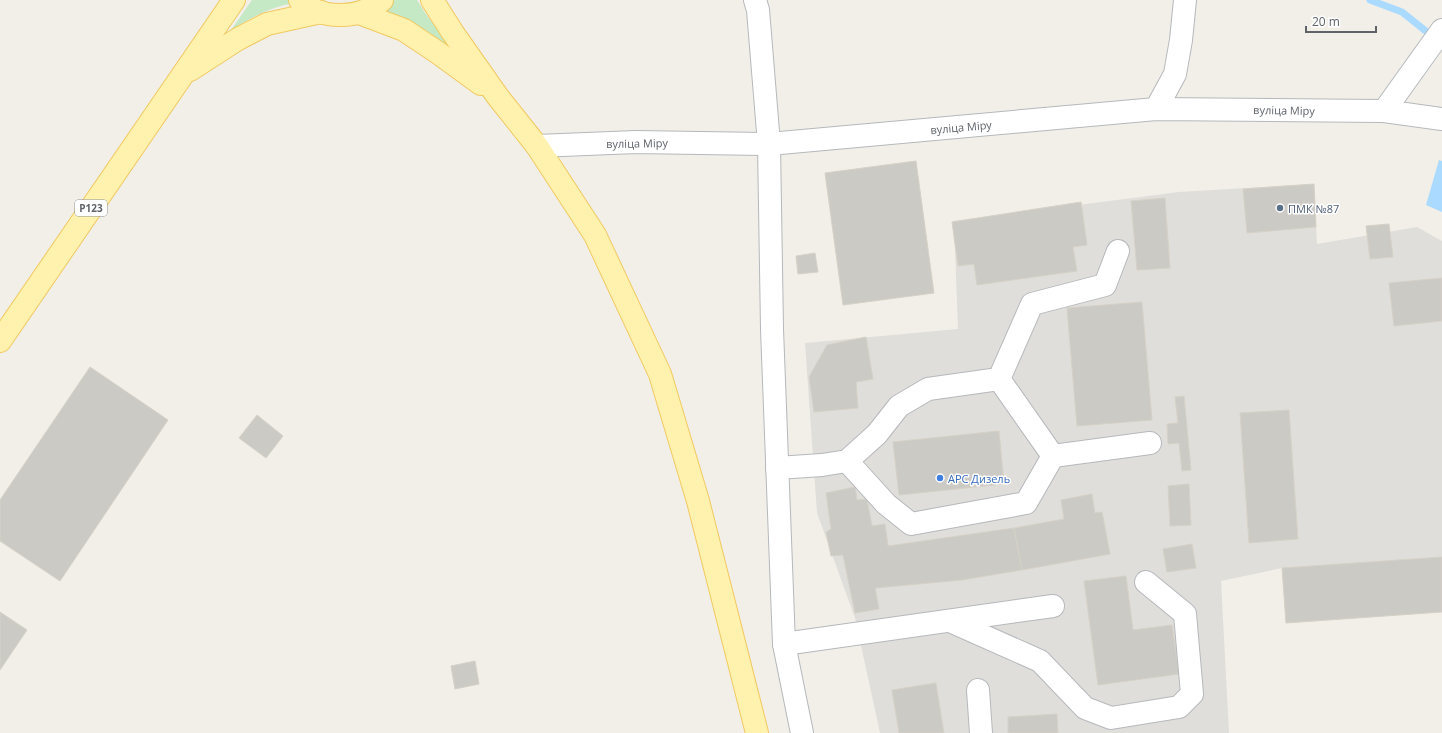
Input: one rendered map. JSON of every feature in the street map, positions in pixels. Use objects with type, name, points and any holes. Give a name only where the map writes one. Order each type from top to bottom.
[{"type":"main road","name":"Р123","points":[[0,342],[234,0]]},
{"type":"main road","points":[[300,0],[321,12],[340,15],[359,13],[377,5],[382,0]]},
{"type":"main road","points":[[432,0],[453,33],[498,97],[537,146],[595,235],[660,374],[698,501],[757,733]]},
{"type":"main road","points":[[182,75],[238,39],[267,24],[321,12]]},
{"type":"main road","points":[[359,13],[404,30],[437,52],[498,97]]},
{"type":"street","points":[[755,0],[758,10],[769,144],[772,329],[784,644],[802,733]]},
{"type":"street","points":[[1156,109],[1175,74],[1181,40],[1185,0]]},
{"type":"street","points":[[1384,111],[1442,30]]},
{"type":"street","name":"вуліца Міру","points":[[537,146],[636,142],[769,144],[1156,109],[1384,111],[1442,119]]},
{"type":"street","points":[[999,379],[1032,304],[1104,285],[1118,251]]},
{"type":"street","points":[[777,468],[822,466],[847,461],[877,434],[899,406],[928,389],[999,379]]},
{"type":"street","points":[[999,379],[1053,456]]},
{"type":"street","points":[[1053,456],[1150,443]]},
{"type":"street","points":[[847,461],[886,504],[911,524],[1026,503],[1053,456]]},
{"type":"street","points":[[950,621],[1040,660],[1085,708],[1111,718],[1178,707],[1192,694],[1184,614],[1146,582]]},
{"type":"street","points":[[784,644],[1053,606]]},
{"type":"street","points":[[978,690],[981,733]]},
{"type":"shaded area","points":[[1314,184],[1317,244],[1417,227],[1442,241],[1442,612],[1286,623],[1282,568],[1221,581],[1229,733],[880,733],[855,618],[817,513],[805,343],[958,329],[954,221],[1179,192]]},
{"type":"green space","points":[[252,0],[292,0],[294,3],[261,13],[231,30]]},
{"type":"green space","points":[[395,0],[417,0],[462,63],[381,10]]},
{"type":"water","points":[[1439,160],[1442,161],[1442,212],[1426,205]]},
{"type":"building","points":[[916,161],[934,293],[843,305],[825,173]]},
{"type":"building","name":"ПМК №87","points":[[1314,184],[1316,227],[1247,233],[1243,189]]},
{"type":"building","points":[[1165,198],[1170,268],[1137,270],[1131,201]]},
{"type":"building","points":[[1081,202],[1087,245],[1073,247],[1077,271],[977,285],[974,264],[958,266],[952,222]]},
{"type":"building","points":[[1389,224],[1393,257],[1370,259],[1366,226]]},
{"type":"building","points":[[815,253],[818,272],[798,274],[796,256]]},
{"type":"building","points":[[1442,278],[1442,321],[1394,326],[1389,283]]},
{"type":"building","points":[[1142,302],[1152,420],[1077,426],[1067,308]]},
{"type":"building","points":[[866,337],[873,379],[856,382],[858,408],[814,412],[809,377],[827,345]]},
{"type":"building","points":[[90,367],[168,420],[60,581],[0,541],[0,500]]},
{"type":"building","points":[[1184,396],[1191,470],[1182,471],[1179,443],[1168,444],[1167,424],[1178,423],[1175,397]]},
{"type":"building","points":[[1289,410],[1298,539],[1249,543],[1240,413]]},
{"type":"building","points":[[257,415],[283,436],[266,458],[239,438]]},
{"type":"building","points":[[999,431],[1004,484],[899,495],[893,442]]},
{"type":"building","points":[[1189,484],[1191,525],[1170,526],[1168,486]]},
{"type":"building","points":[[855,487],[857,500],[867,499],[872,526],[885,524],[888,546],[1014,528],[1022,570],[962,580],[875,588],[879,609],[855,613],[843,555],[831,556],[826,532],[831,529],[826,493]]},
{"type":"building","points":[[1092,494],[1095,513],[1102,512],[1110,554],[1022,570],[1014,528],[1064,519],[1061,500]]},
{"type":"building","points":[[1192,544],[1196,568],[1167,572],[1163,549]]},
{"type":"building","points":[[1442,557],[1442,612],[1286,623],[1282,568]]},
{"type":"building","points":[[1126,576],[1133,630],[1172,625],[1179,674],[1098,685],[1084,581]]},
{"type":"building","points":[[0,612],[27,630],[0,670]]},
{"type":"building","points":[[475,661],[479,684],[455,689],[451,666]]},
{"type":"building","points":[[936,683],[944,733],[899,733],[892,690]]},
{"type":"building","points":[[1057,714],[1058,733],[1008,733],[1008,717]]},
{"type":"waterway","points":[[1370,0],[1402,12],[1432,36]]},
{"type":"place","name":"ПМК №87","points":[[1280,208]]},
{"type":"place","name":"АРС Дизель","points":[[940,478]]}]
